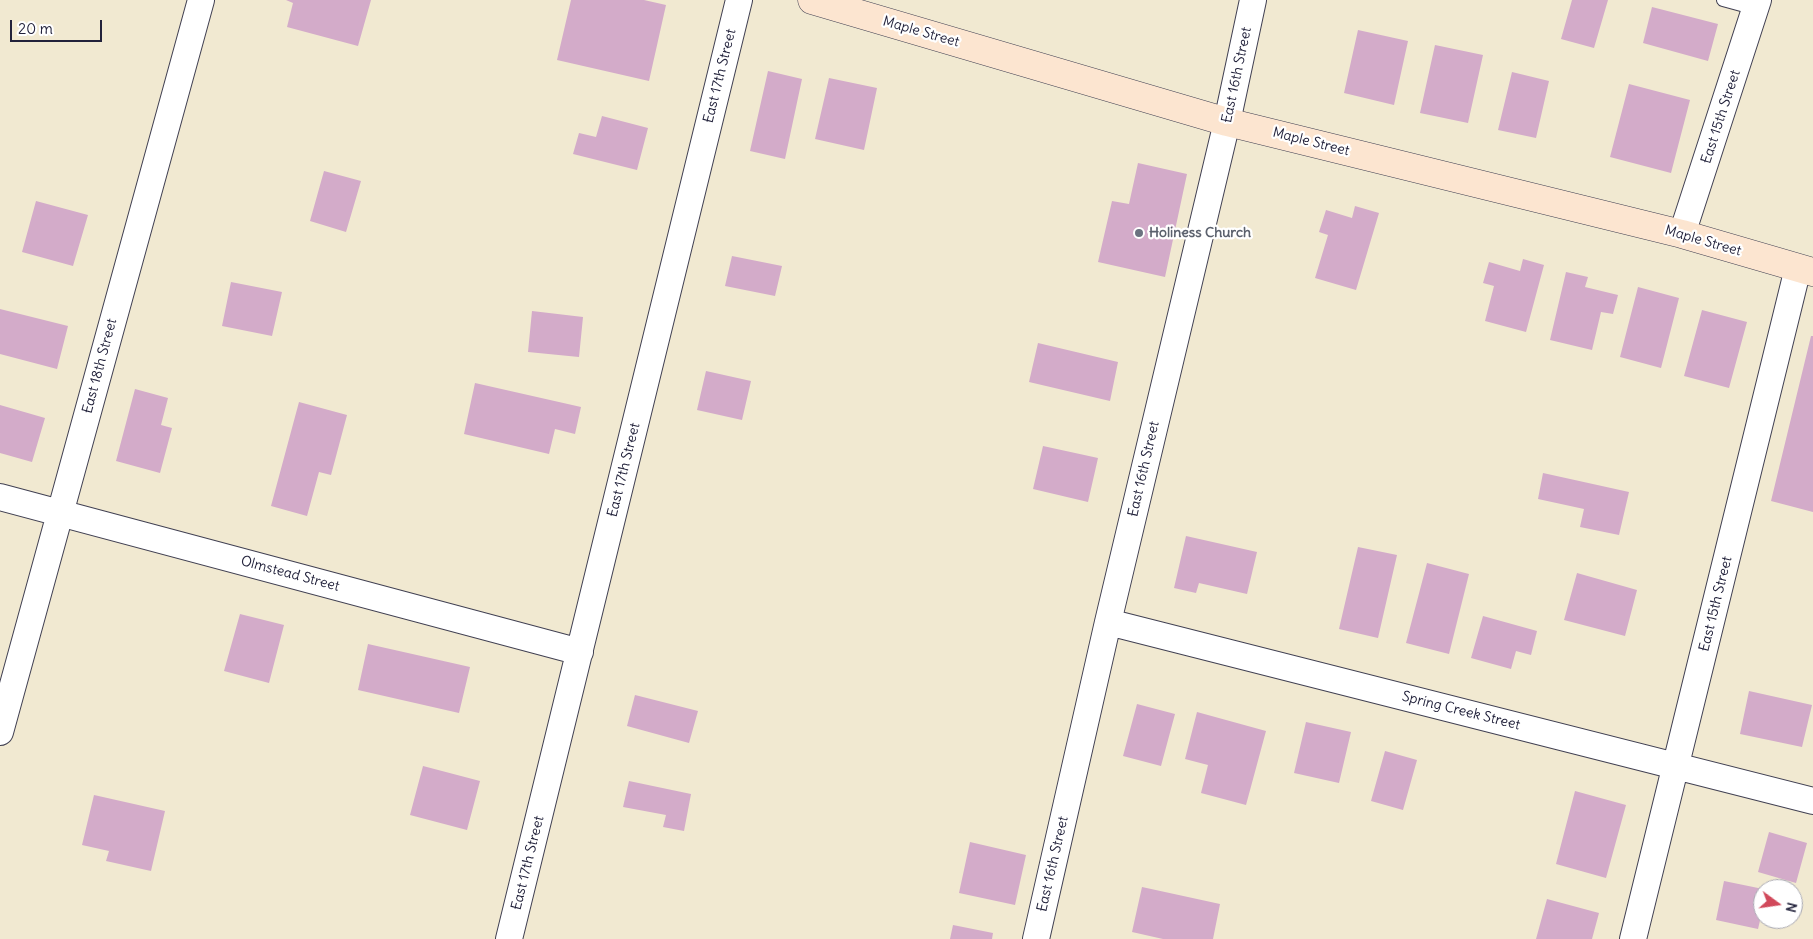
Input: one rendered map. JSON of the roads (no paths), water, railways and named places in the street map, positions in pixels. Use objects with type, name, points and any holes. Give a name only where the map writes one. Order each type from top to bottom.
[{"type":"main road","name":"Maple Street","points":[[812,0],[1227,122],[1682,234],[1806,270]]},
{"type":"street","name":"East 18th Street","points":[[0,732],[200,0]]},
{"type":"street","name":"East 17th Street","points":[[509,939],[739,0]]},
{"type":"street","name":"East 16th Street","points":[[1036,939],[1108,622],[1227,122],[1253,0]]},
{"type":"street","name":"East 15th Street","points":[[1682,234],[1757,5]]},
{"type":"street","name":"East 15th Street","points":[[1633,939],[1676,766],[1806,270]]},
{"type":"street","name":"Olmstead Street","points":[[0,497],[580,652]]},
{"type":"street","name":"Spring Creek Street","points":[[1108,622],[1813,801]]},
{"type":"lane","points":[[1723,0],[1757,5]]},
{"type":"place","name":"Holiness Church","points":[[1139,233]]}]
